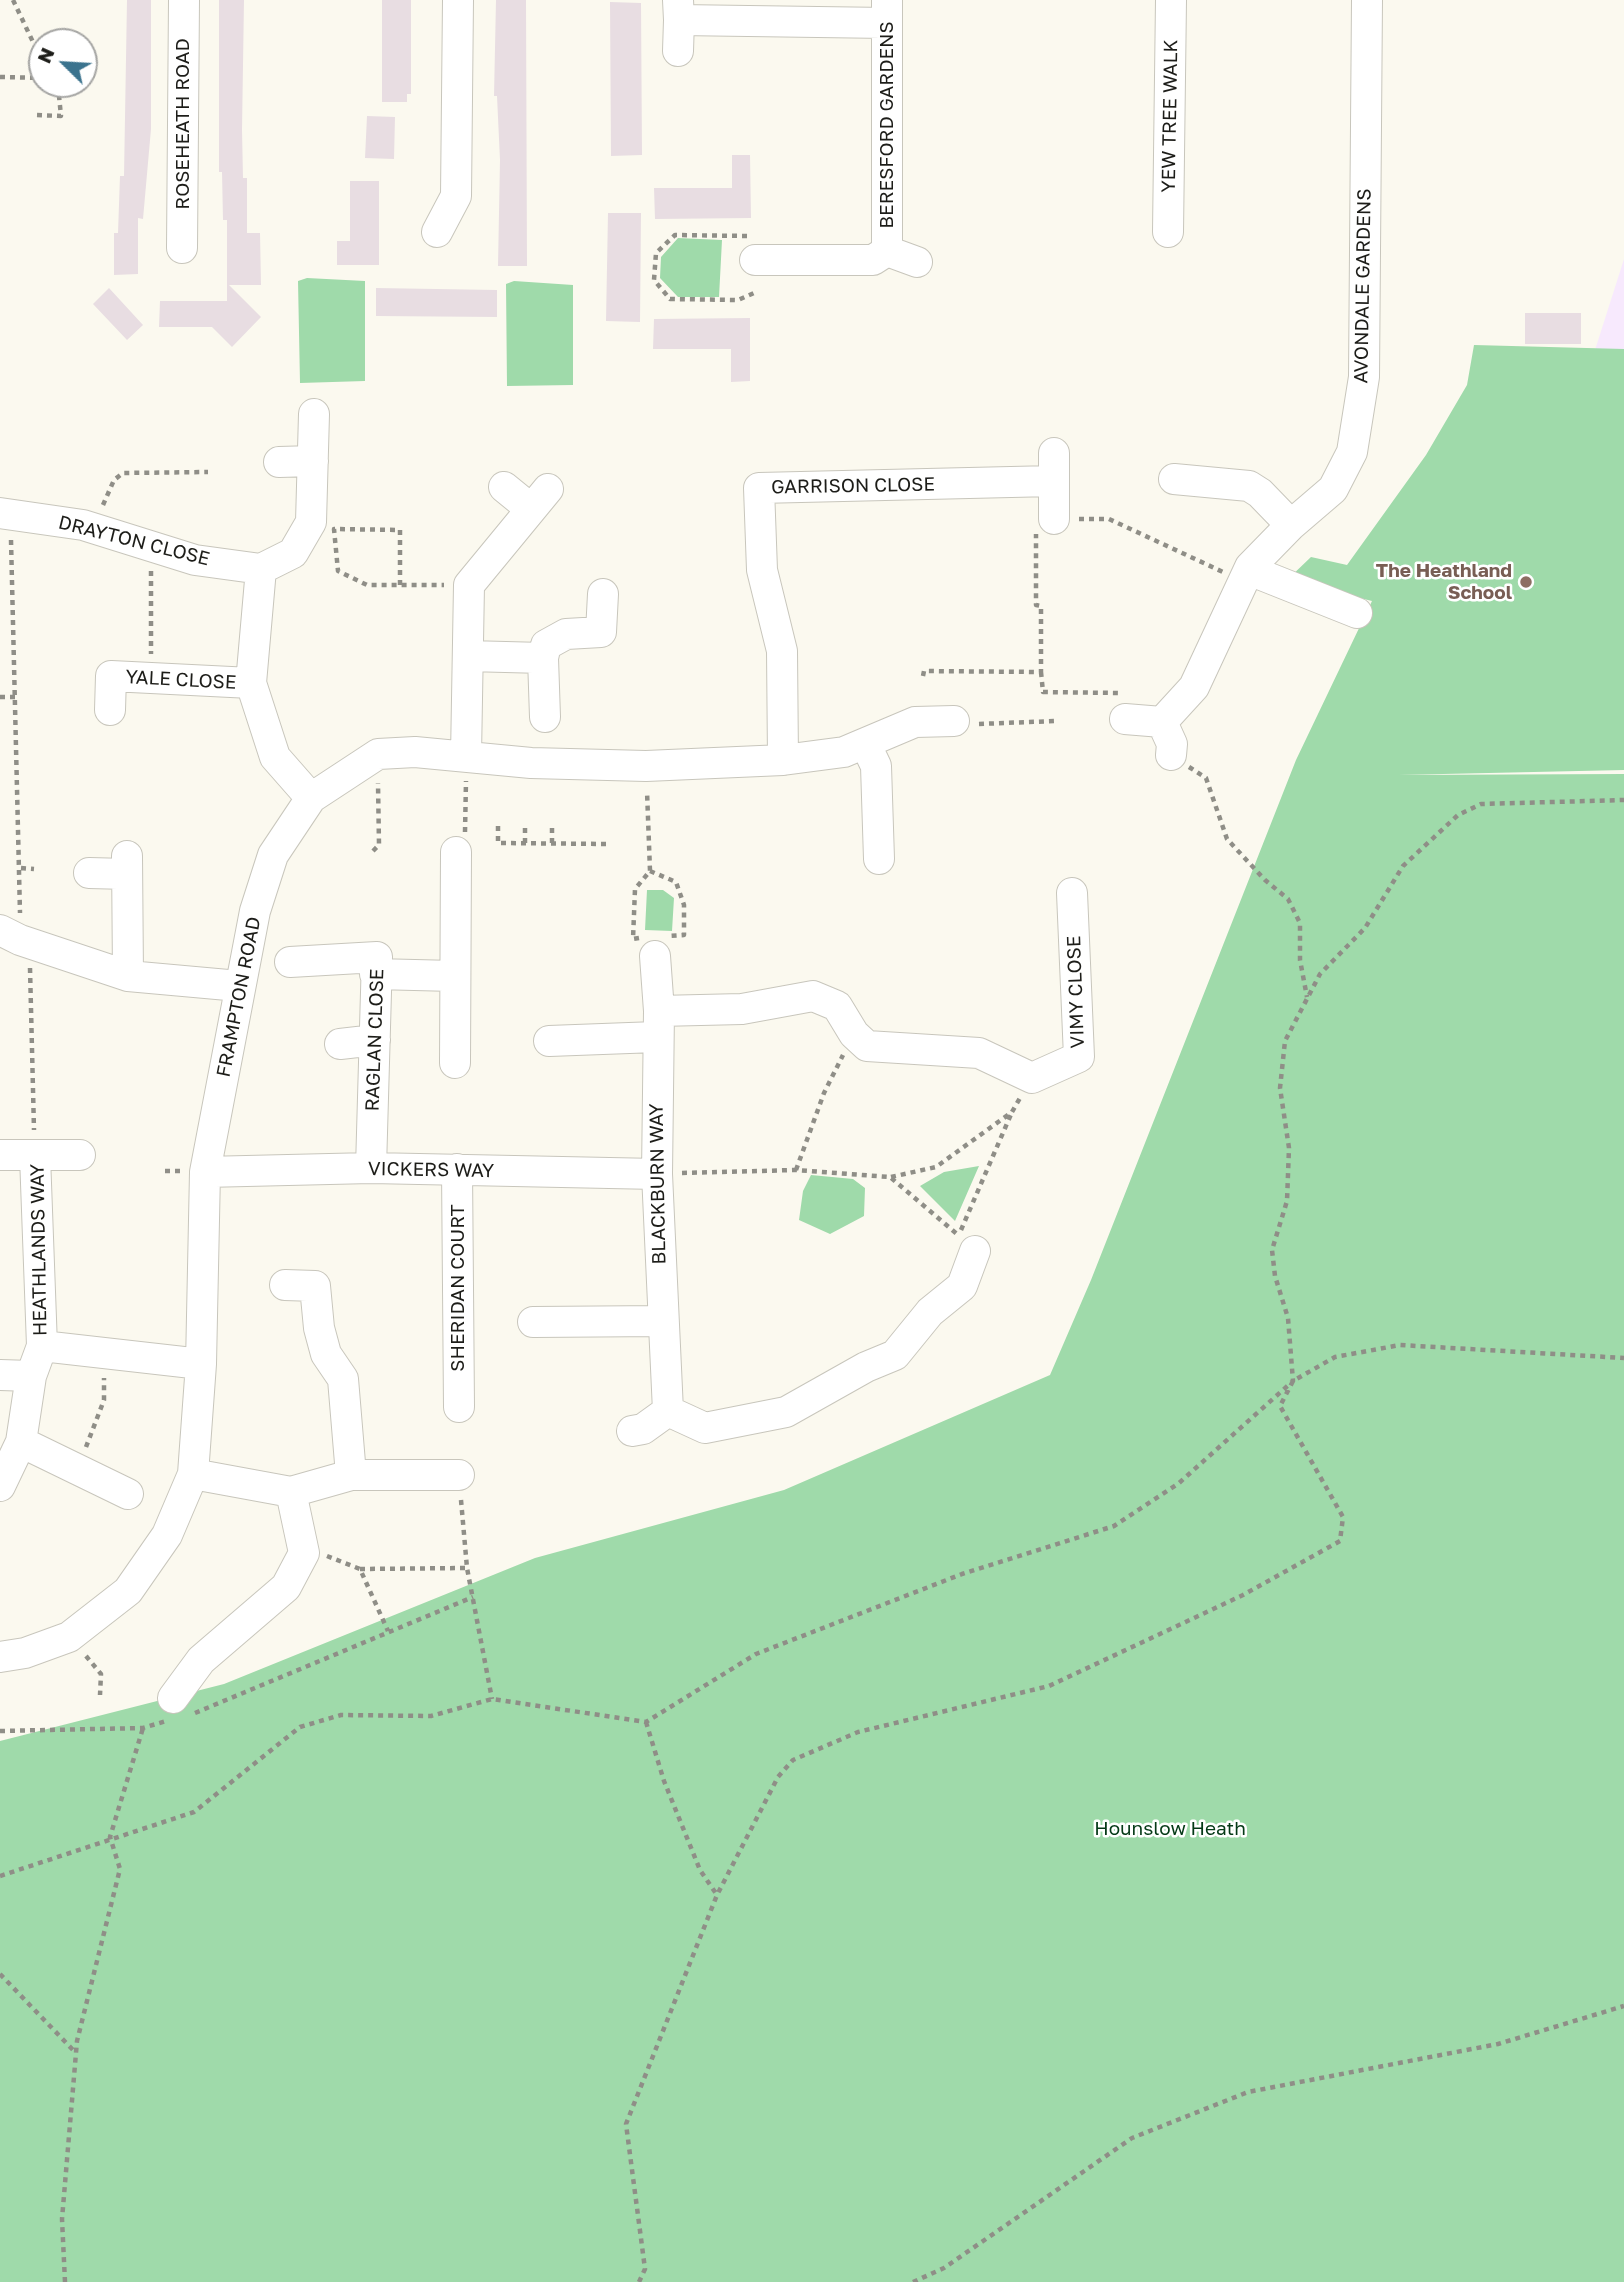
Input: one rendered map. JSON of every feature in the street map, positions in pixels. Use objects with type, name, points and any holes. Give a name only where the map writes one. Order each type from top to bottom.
[{"type":"street","name":"ROSEHEATH ROAD","points":[[182,248],[184,0]]},
{"type":"street","points":[[437,232],[456,196],[458,0]]},
{"type":"street","name":"YEW TREE WALK","points":[[1168,232],[1171,0]]},
{"type":"street","name":"AVONDALE GARDENS","points":[[1162,722],[1194,687],[1246,575],[1291,525],[1333,489],[1352,452],[1364,377],[1367,0]]},
{"type":"street","points":[[678,51],[678,10],[887,11]]},
{"type":"street","name":"BERESFORD GARDENS","points":[[887,11],[887,251]]},
{"type":"street","name":"BERESFORD GARDENS","points":[[755,248],[873,260],[887,251]]},
{"type":"street","name":"BERESFORD GARDENS","points":[[887,251],[917,262]]},
{"type":"street","points":[[311,797],[275,757],[251,683],[261,569],[293,553],[311,522],[314,414]]},
{"type":"street","points":[[279,462],[313,461]]},
{"type":"street","name":"GARRISON CLOSE","points":[[783,760],[782,651],[762,570],[759,488],[1054,467],[1054,519]]},
{"type":"street","points":[[1174,479],[1249,486],[1260,493],[1291,525]]},
{"type":"street","points":[[466,756],[469,585],[539,499],[504,487]]},
{"type":"street","name":"DRAYTON CLOSE","points":[[5,513],[92,528],[195,560],[261,569]]},
{"type":"street","points":[[1246,575],[1357,613]]},
{"type":"street","points":[[545,717],[543,658],[546,645],[566,634],[601,632],[603,594]]},
{"type":"street","points":[[468,656],[543,658]]},
{"type":"street","name":"YALE CLOSE","points":[[110,710],[111,665],[151,678],[251,683]]},
{"type":"street","points":[[1123,713],[1162,722],[1172,744],[1171,755]]},
{"type":"street","points":[[378,754],[466,756],[531,763],[646,766],[783,760],[855,748],[915,722],[954,721]]},
{"type":"street","points":[[855,748],[876,766],[879,859]]},
{"type":"street","name":"FRAMPTON ROAD","points":[[0,1657],[25,1653],[69,1637],[128,1591],[167,1535],[193,1474],[201,1364],[205,1172],[255,911],[273,855],[311,797],[378,754]]},
{"type":"street","points":[[455,1063],[456,852]]},
{"type":"street","points":[[89,873],[127,865],[128,976]]},
{"type":"street","name":"VIMY CLOSE","points":[[1032,1079],[1079,1057],[1072,893]]},
{"type":"street","points":[[10,935],[128,976],[239,986]]},
{"type":"street","name":"BLACKBURN WAY","points":[[654,944],[658,1024],[657,1174],[668,1411]]},
{"type":"street","name":"RAGLAN CLOSE","points":[[290,962],[377,957],[371,1168]]},
{"type":"street","points":[[375,974],[454,976]]},
{"type":"street","points":[[550,1041],[813,996],[838,1006],[854,1034],[867,1046],[979,1053],[1032,1079]]},
{"type":"street","points":[[340,1044],[375,1040]]},
{"type":"street","points":[[0,1155],[35,1156]]},
{"type":"street","name":"HEATHLANDS WAY","points":[[0,1486],[21,1442],[31,1376],[42,1346],[35,1156],[80,1155]]},
{"type":"street","name":"VICKERS WAY","points":[[205,1172],[371,1168],[657,1174]]},
{"type":"street","name":"SHERIDAN COURT","points":[[457,1169],[458,1407]]},
{"type":"street","points":[[632,1432],[643,1429],[668,1411],[705,1428],[786,1412],[866,1367],[895,1355],[930,1312],[962,1286],[975,1251]]},
{"type":"street","points":[[285,1285],[315,1286],[326,1353],[343,1379],[351,1475]]},
{"type":"street","points":[[533,1322],[662,1321]]},
{"type":"street","name":"HEATHLANDS WAY","points":[[42,1346],[201,1364]]},
{"type":"street","points":[[0,1375],[31,1376]]},
{"type":"street","points":[[21,1442],[128,1494]]},
{"type":"street","points":[[193,1474],[291,1492],[351,1475],[459,1475]]},
{"type":"street","points":[[175,1712],[201,1660],[286,1587],[304,1553],[291,1492]]},
{"type":"path","points":[[13,0],[28,32]]},
{"type":"path","points":[[0,77],[28,78]]},
{"type":"path","points":[[37,115],[61,116],[59,98]]},
{"type":"path","points":[[754,293],[738,300],[670,299],[654,281],[656,253],[675,235],[755,248]]},
{"type":"path","points":[[92,528],[114,480],[122,473],[208,472]]},
{"type":"path","points":[[5,513],[16,697],[21,868],[10,935],[30,957],[35,1156]]},
{"type":"path","points":[[1123,713],[1120,692],[1043,692],[1041,606],[1036,605],[1036,519],[1109,519],[1246,575]]},
{"type":"path","points":[[400,585],[401,530],[334,529],[338,571],[367,585],[400,585],[469,585]]},
{"type":"path","points":[[150,546],[151,678]]},
{"type":"path","points":[[923,676],[924,671],[1041,672]]},
{"type":"path","points":[[0,697],[16,697]]},
{"type":"path","points":[[954,721],[964,724],[1055,721]]},
{"type":"path","points":[[373,851],[379,845],[378,754]]},
{"type":"path","points":[[1171,755],[1206,778],[1227,838],[1265,880],[1288,898],[1300,923],[1300,960],[1307,998]]},
{"type":"path","points":[[456,852],[465,843],[466,756]]},
{"type":"path","points":[[646,766],[650,871],[635,889],[633,939],[654,944],[684,935],[684,905],[676,882],[663,873],[650,871]]},
{"type":"path","points":[[639,2282],[645,2269],[626,2124],[717,1895],[778,1777],[793,1760],[858,1732],[1049,1686],[1243,1595],[1340,1541],[1343,1517],[1280,1406],[1293,1381],[1288,1318],[1275,1276],[1272,1250],[1287,1201],[1289,1148],[1280,1088],[1285,1041],[1321,974],[1365,928],[1403,866],[1458,815],[1481,804],[1624,800]]},
{"type":"path","points":[[498,826],[498,843],[608,844]]},
{"type":"path","points":[[525,828],[525,843]]},
{"type":"path","points":[[552,828],[552,844]]},
{"type":"path","points":[[21,868],[34,869]]},
{"type":"path","points":[[796,1170],[824,1093],[854,1034]]},
{"type":"path","points":[[890,1177],[959,1236],[1012,1112],[1032,1079]]},
{"type":"path","points":[[657,1174],[796,1170],[890,1177],[936,1167],[1012,1112]]},
{"type":"path","points":[[0,1876],[110,1837],[194,1812],[300,1727],[341,1715],[431,1716],[492,1699],[646,1722],[756,1654],[962,1574],[1114,1526],[1179,1483],[1293,1381],[1335,1357],[1400,1345],[1624,1357]]},
{"type":"path","points":[[75,1468],[104,1400],[104,1353]]},
{"type":"path","points":[[459,1475],[467,1568],[492,1699]]},
{"type":"path","points":[[303,1547],[360,1569],[467,1568]]},
{"type":"path","points":[[360,1569],[388,1631]]},
{"type":"path","points":[[0,1731],[143,1728],[175,1712],[212,1709],[473,1597]]},
{"type":"path","points":[[69,1637],[101,1674],[100,1695]]},
{"type":"path","points":[[646,1722],[664,1781],[695,1857],[717,1895]]},
{"type":"path","points":[[65,2282],[62,2219],[76,2053],[120,1869],[110,1837],[143,1728]]},
{"type":"path","points":[[0,1974],[76,2053]]},
{"type":"path","points":[[913,2282],[944,2268],[1132,2138],[1248,2092],[1499,2044],[1624,2006]]},
{"type":"shaded area","points":[[1624,259],[1624,349],[1595,350]]},
{"type":"green space","points":[[678,238],[722,240],[719,297],[678,297],[660,278],[661,257]]},
{"type":"green space","points":[[307,278],[365,281],[365,381],[300,383],[298,281]]},
{"type":"green space","points":[[514,281],[573,285],[573,385],[507,386],[506,284]]},
{"type":"green space","name":"Hounslow Heath","points":[[1474,345],[1624,349],[1624,770],[1398,775],[1624,774],[1624,2282],[0,2282],[0,1741],[224,1684],[535,1558],[784,1490],[1050,1375],[1091,1280],[1296,760],[1372,601],[1287,580],[1311,557],[1347,565],[1426,455],[1467,385]]},
{"type":"green space","points":[[647,890],[663,890],[674,898],[672,931],[645,930]]},
{"type":"green space","points":[[979,1166],[955,1221],[920,1186],[944,1172]]},
{"type":"green space","points":[[811,1175],[853,1179],[865,1188],[864,1216],[830,1234],[799,1220],[803,1191]]},
{"type":"building","points":[[127,0],[151,0],[151,129],[143,219],[138,218],[138,274],[114,275],[114,233],[118,233],[120,176],[124,176]]},
{"type":"building","points":[[219,0],[244,0],[243,178],[247,178],[247,233],[260,233],[261,285],[229,285],[261,317],[232,347],[212,327],[159,327],[160,301],[227,301],[227,220],[223,220],[222,172],[219,172]]},
{"type":"building","points":[[382,0],[411,0],[411,94],[407,94],[407,102],[382,102]]},
{"type":"building","points":[[496,0],[526,0],[527,266],[498,266],[500,160],[497,96],[494,96]]},
{"type":"building","points":[[610,2],[641,3],[642,155],[611,156]]},
{"type":"building","points":[[367,116],[395,117],[394,159],[365,158]]},
{"type":"building","points":[[732,155],[750,155],[751,218],[655,219],[654,188],[732,188]]},
{"type":"building","points":[[350,181],[379,181],[379,265],[337,265],[337,241],[350,241]]},
{"type":"building","points":[[608,213],[641,213],[640,322],[606,321]]},
{"type":"building","points":[[109,288],[143,325],[127,340],[93,304]]},
{"type":"building","points":[[376,288],[497,290],[497,317],[376,316]]},
{"type":"building","points":[[1525,313],[1581,313],[1581,344],[1525,344]]},
{"type":"building","points":[[750,318],[750,381],[731,382],[731,349],[653,349],[654,319]]},
{"type":"place","name":"The Heathland School","points":[[1526,582]]}]
